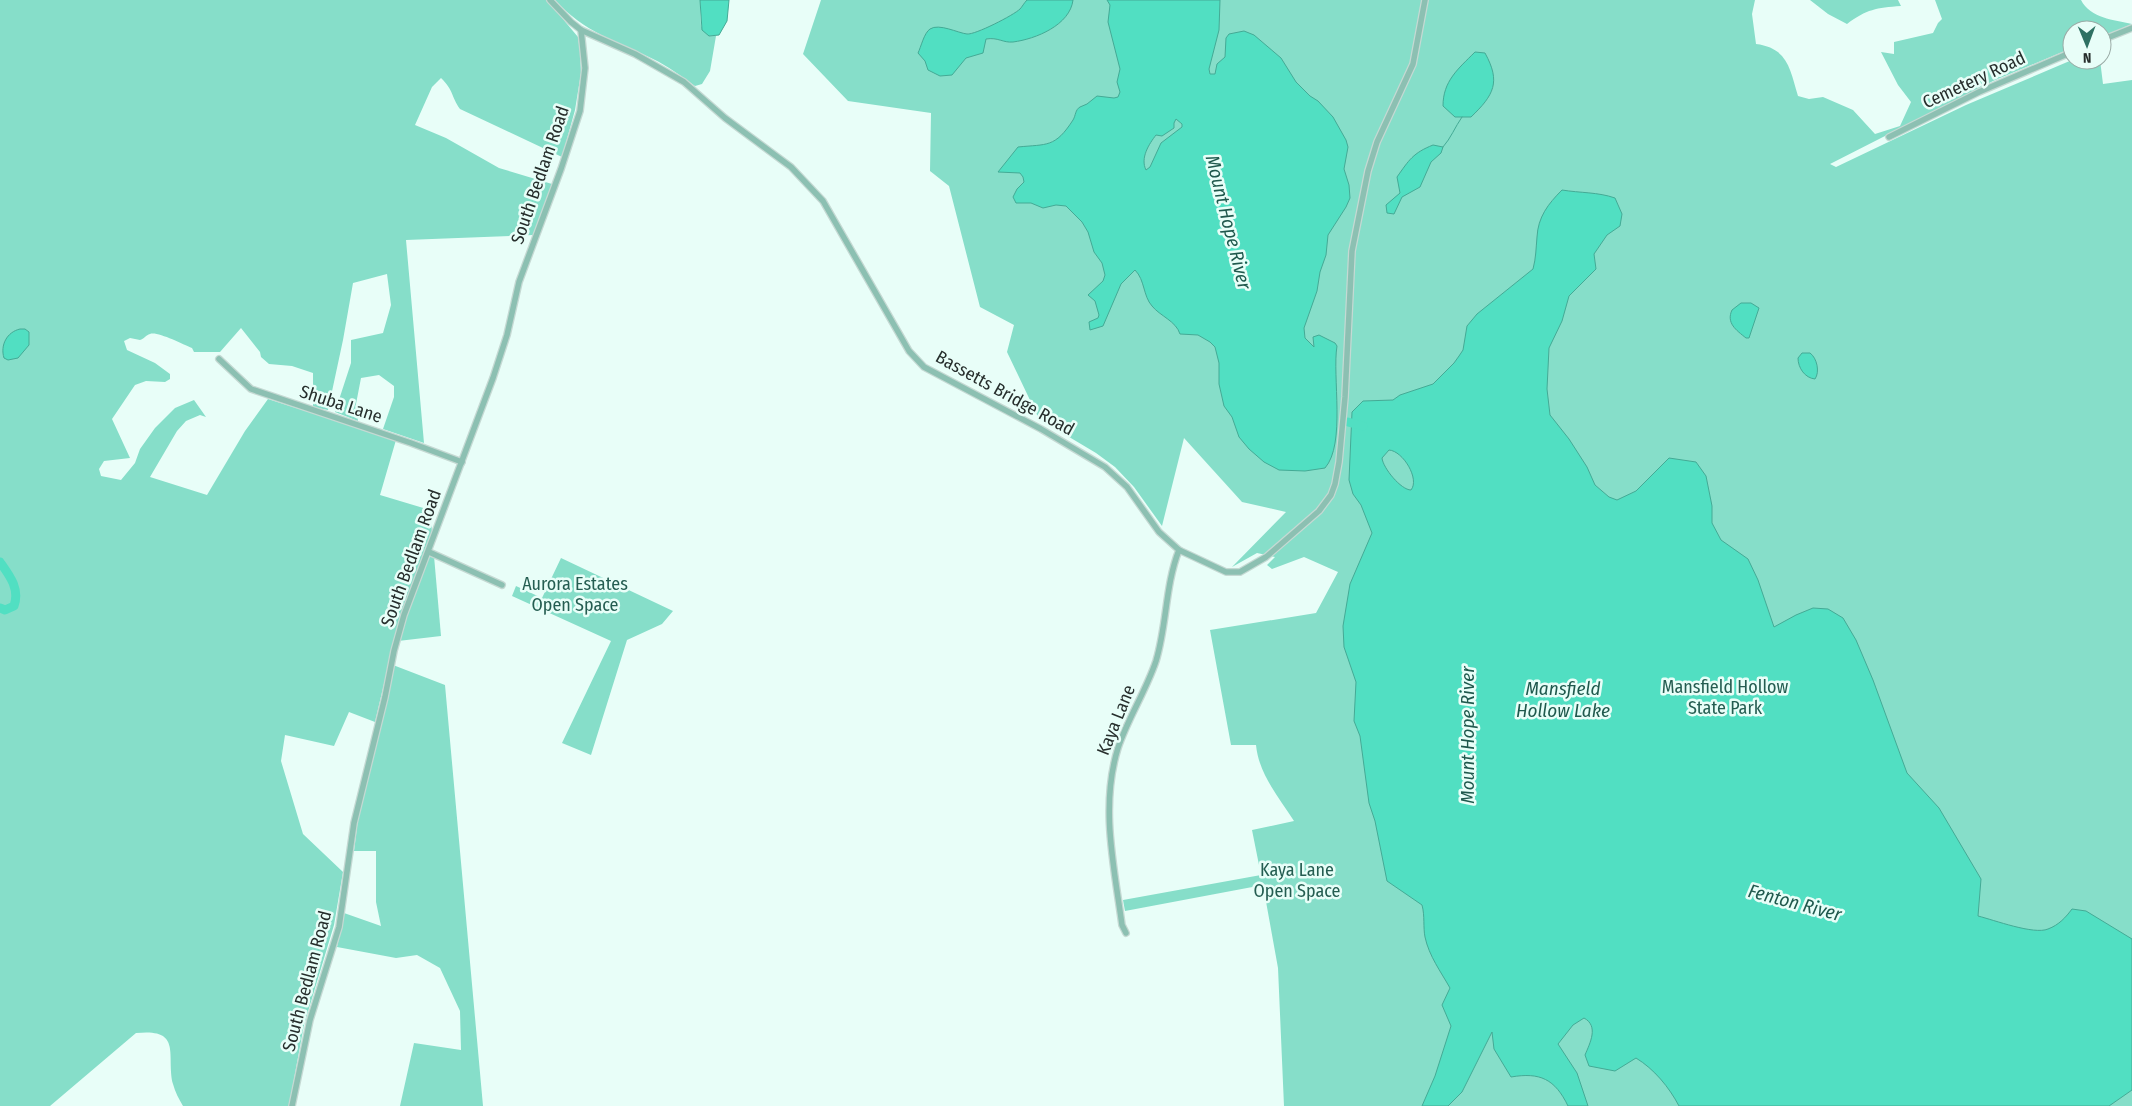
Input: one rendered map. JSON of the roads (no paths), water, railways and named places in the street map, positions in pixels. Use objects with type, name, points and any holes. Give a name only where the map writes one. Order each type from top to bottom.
[{"type":"street","name":"Bassetts Bridge Road","points":[[550,0],[581,30],[643,58],[684,82],[725,118],[791,167],[823,201],[909,351],[924,367],[1035,425],[1105,467],[1127,487],[1159,532],[1179,550],[1226,572],[1240,572],[1266,557],[1319,511],[1331,495],[1337,478],[1346,397],[1351,265],[1356,227],[1377,142],[1413,64],[1425,0]]},
{"type":"street","points":[[2112,36],[2132,28]]},
{"type":"street","name":"South Bedlam Road","points":[[292,1106],[310,1020],[339,926],[354,823],[404,615],[429,552],[507,335],[519,282],[561,170],[580,111],[585,68],[581,30]]},
{"type":"street","name":"Cemetery Road","points":[[1889,137],[1979,92],[2062,56]]},
{"type":"street","name":"Shuba Lane","points":[[219,359],[251,389],[462,462]]},
{"type":"street","name":"Kaya Lane","points":[[1126,933],[1122,924],[1110,834],[1109,805],[1112,772],[1130,718],[1147,684],[1156,660],[1170,578],[1179,550]]},
{"type":"street","points":[[429,552],[502,586]]},
{"type":"water","points":[[700,0],[729,0],[727,21],[719,35],[709,36],[702,30]]},
{"type":"water","points":[[1027,0],[1073,0],[1071,9],[1066,17],[1041,34],[1013,42],[986,39],[983,53],[966,58],[952,75],[940,76],[928,70],[925,61],[918,53],[924,37],[930,29],[938,27],[967,34],[971,33],[1010,16],[1020,9]]},
{"type":"water","points":[[1107,0],[1220,0],[1219,30],[1209,69],[1210,74],[1215,74],[1217,64],[1225,57],[1226,38],[1229,34],[1244,31],[1254,35],[1281,58],[1296,82],[1333,117],[1346,140],[1348,147],[1344,169],[1349,185],[1350,198],[1328,235],[1326,255],[1320,272],[1317,291],[1304,328],[1305,338],[1314,347],[1313,337],[1319,335],[1335,343],[1337,346],[1337,427],[1331,457],[1325,468],[1305,471],[1279,470],[1264,462],[1249,449],[1239,437],[1232,417],[1224,406],[1219,384],[1219,363],[1215,347],[1198,335],[1180,334],[1171,322],[1155,310],[1147,298],[1141,278],[1135,270],[1121,284],[1103,326],[1090,330],[1089,322],[1098,318],[1099,315],[1095,301],[1088,295],[1103,281],[1105,275],[1102,263],[1094,252],[1088,232],[1082,222],[1066,206],[1056,205],[1043,208],[1031,203],[1016,203],[1013,197],[1017,189],[1024,182],[1023,177],[1020,173],[998,172],[1018,147],[1043,145],[1061,136],[1073,120],[1078,108],[1097,96],[1118,97],[1120,92],[1117,82],[1120,69],[1108,22],[1110,5]],"holes":[[[1176,119],[1182,124],[1182,127],[1161,143],[1150,167],[1146,170],[1144,165],[1145,156],[1148,147],[1156,135],[1162,136],[1174,128]]]},
{"type":"water","points":[[1475,52],[1485,53],[1490,63],[1494,80],[1493,88],[1485,102],[1471,117],[1455,117],[1443,106],[1446,89],[1453,76]]},
{"type":"water","points":[[1433,145],[1443,147],[1441,153],[1431,162],[1420,187],[1402,197],[1394,214],[1387,213],[1386,205],[1400,193],[1397,177],[1412,158]]},
{"type":"water","name":"Mansfield Hollow Lake","points":[[1562,190],[1615,198],[1622,214],[1620,226],[1607,235],[1594,254],[1596,269],[1569,296],[1562,321],[1549,348],[1547,389],[1550,415],[1569,439],[1587,467],[1595,485],[1609,497],[1617,500],[1636,491],[1669,458],[1696,462],[1706,476],[1712,506],[1712,523],[1721,540],[1748,559],[1758,580],[1774,627],[1813,608],[1828,609],[1843,618],[1856,640],[1873,680],[1907,773],[1939,808],[1981,879],[1978,916],[2024,929],[2042,930],[2059,923],[2072,909],[2086,911],[2132,939],[2132,1090],[2109,1106],[1679,1106],[1671,1092],[1660,1079],[1649,1067],[1636,1058],[1615,1071],[1589,1066],[1585,1055],[1591,1040],[1592,1030],[1589,1021],[1584,1018],[1573,1025],[1558,1044],[1577,1073],[1588,1106],[1568,1106],[1558,1089],[1538,1077],[1511,1077],[1494,1049],[1492,1032],[1462,1092],[1448,1106],[1422,1106],[1435,1076],[1451,1026],[1442,1005],[1450,988],[1429,951],[1424,933],[1422,905],[1387,881],[1375,821],[1369,803],[1360,736],[1354,721],[1356,682],[1344,647],[1343,626],[1350,584],[1372,533],[1361,505],[1353,494],[1349,480],[1352,412],[1363,401],[1393,400],[1400,395],[1433,384],[1454,363],[1463,350],[1467,326],[1477,314],[1533,269],[1539,223],[1548,206]],"holes":[[[1389,450],[1400,455],[1409,466],[1413,479],[1411,490],[1398,483],[1389,473],[1383,462],[1382,458]]]},
{"type":"water","points":[[1741,303],[1751,303],[1759,308],[1749,338],[1746,338],[1733,326],[1730,319],[1732,310]]},
{"type":"water","points":[[25,329],[29,332],[29,345],[18,358],[8,360],[4,358],[4,344],[11,333]]},
{"type":"water","points":[[1802,353],[1810,353],[1816,362],[1817,376],[1815,379],[1805,375],[1801,369],[1798,358]]},
{"type":"waterway","points":[[1443,147],[1462,117]]},
{"type":"waterway","name":"Mount Hope River","points":[[1348,422],[1363,426]]},
{"type":"waterway","points":[[0,562],[10,578],[16,594],[14,606],[5,610],[0,608]]},
{"type":"park label","name":"Aurora Estates Open Space","points":[[575,594]]},
{"type":"park label","name":"Mansfield Hollow State Park","points":[[1725,698]]},
{"type":"park label","name":"Kaya Lane Open Space","points":[[1297,880]]},
{"type":"water label","name":"Fenton River","points":[[1795,902]]}]
